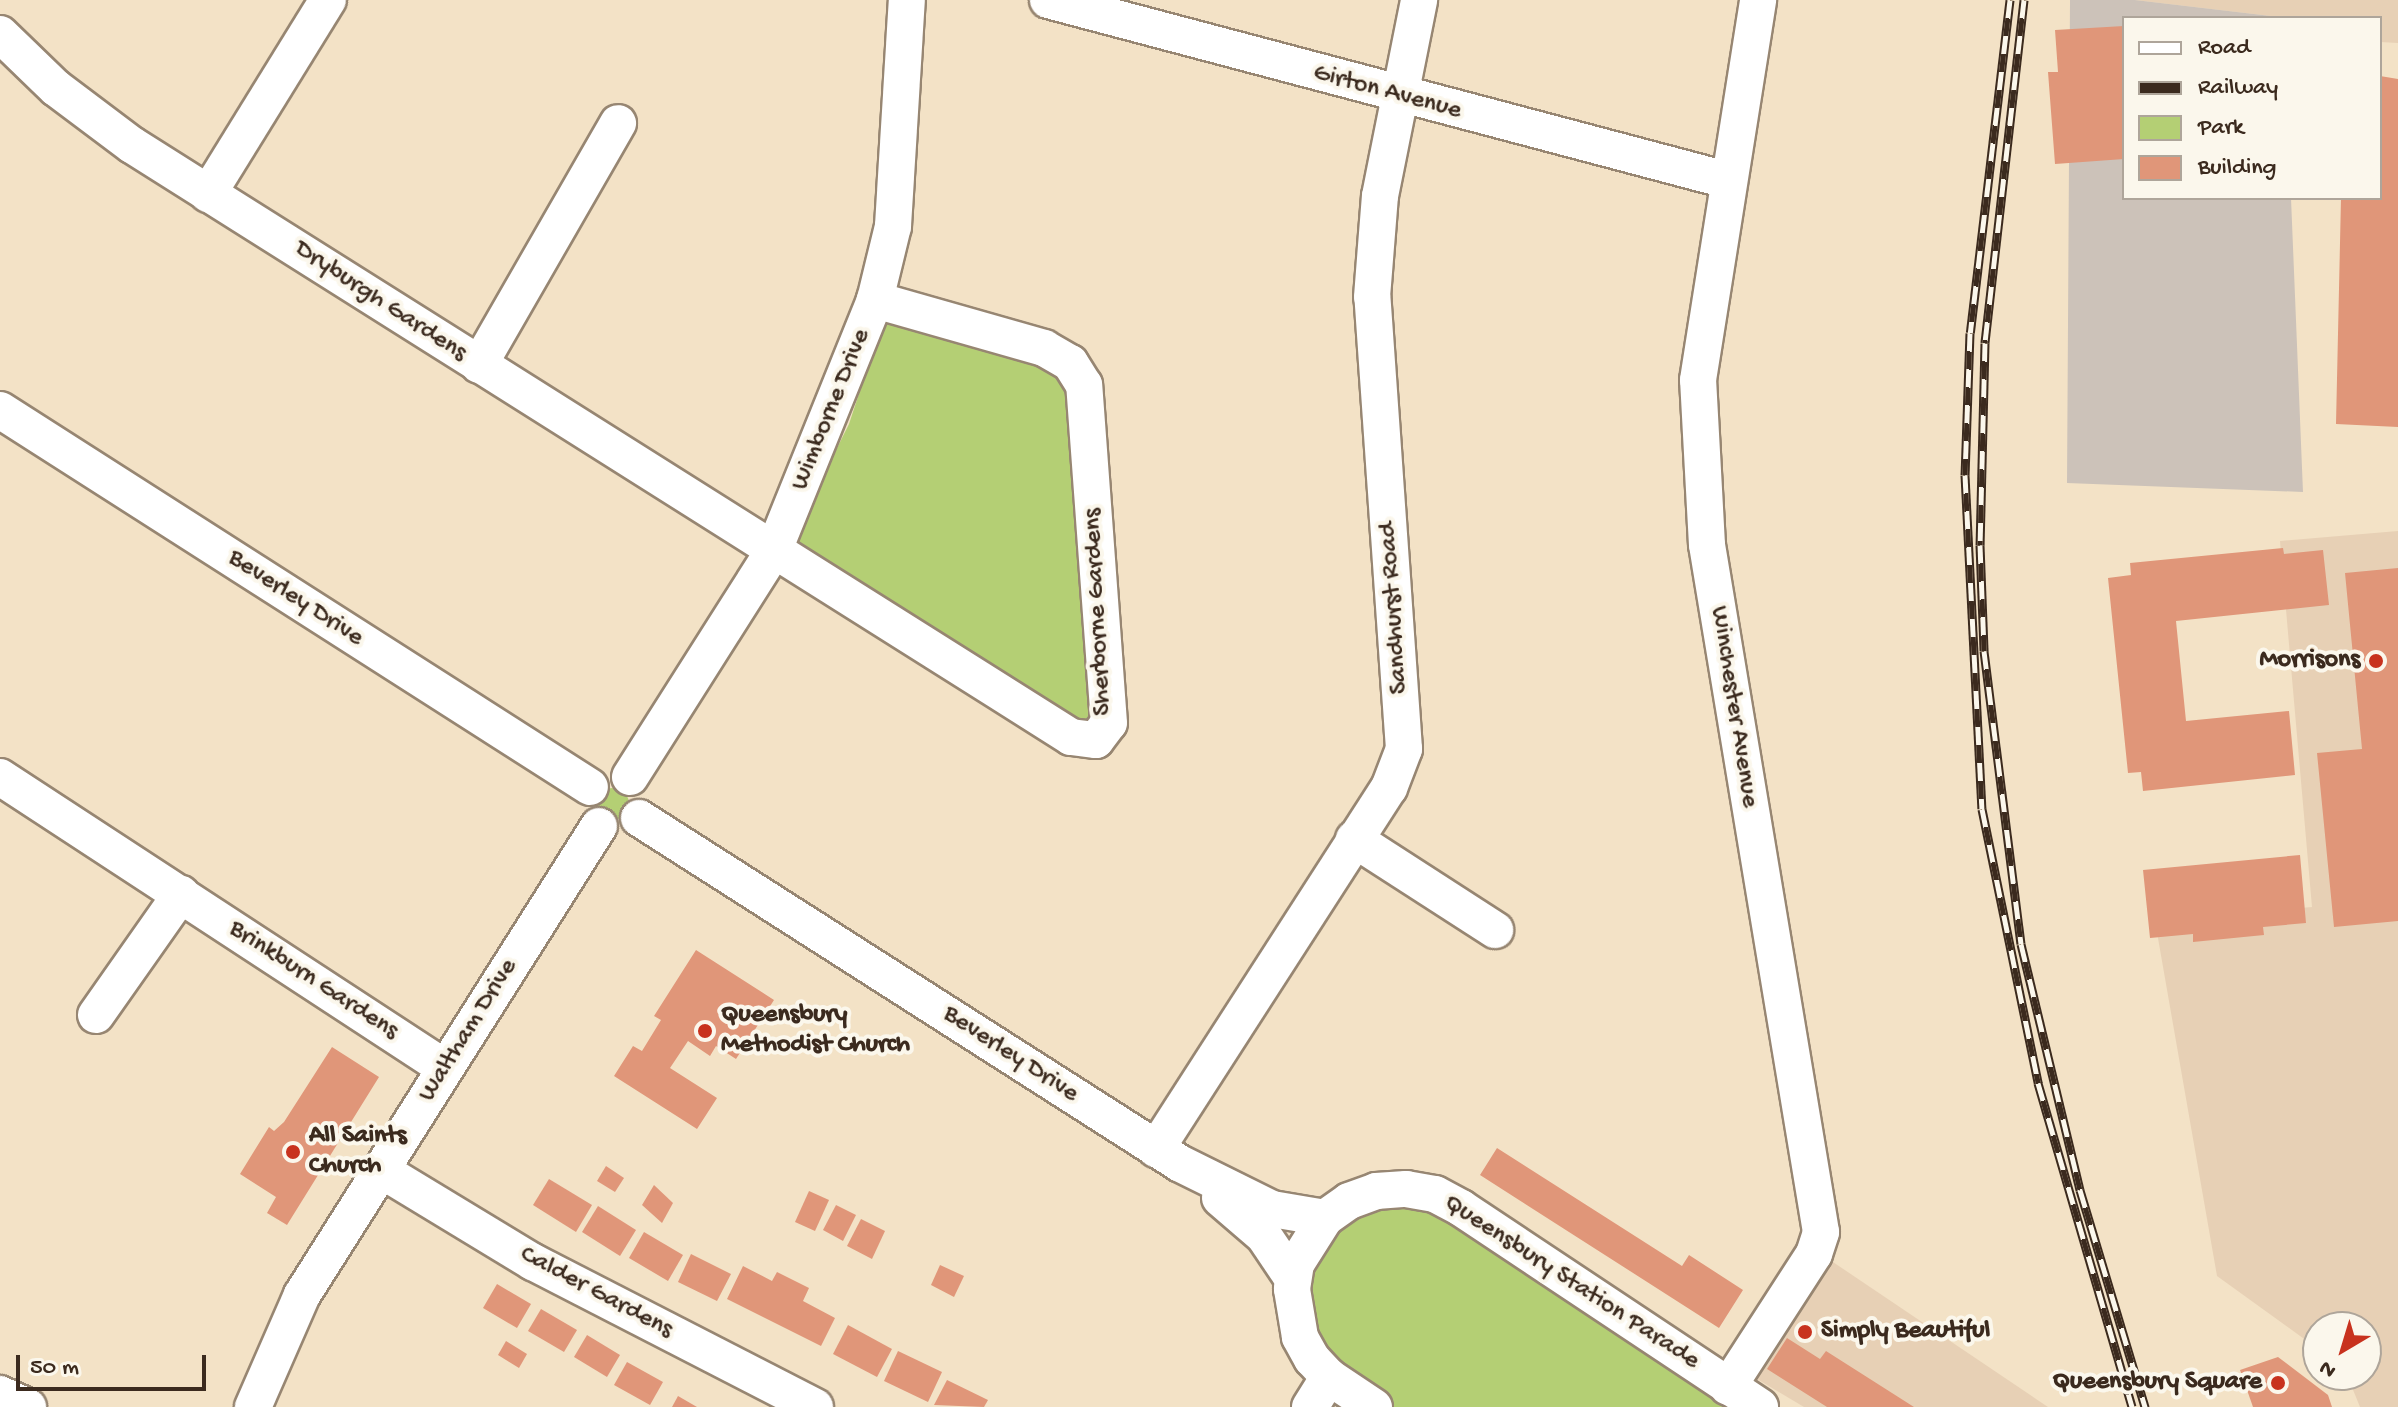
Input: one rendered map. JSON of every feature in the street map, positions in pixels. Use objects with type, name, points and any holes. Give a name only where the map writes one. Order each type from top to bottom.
[{"type":"street","points":[[208,194],[328,0]]},
{"type":"street","name":"Wimborne Drive","points":[[630,777],[774,550],[875,300],[893,226],[907,0]]},
{"type":"street","name":"Girton Avenue","points":[[1048,0],[1106,8],[1399,97],[1727,180]]},
{"type":"street","name":"Sandhurst Road","points":[[1167,1156],[1354,839],[1389,788],[1404,749],[1372,297],[1380,196],[1419,0]]},
{"type":"street","name":"Winchester Avenue","points":[[1728,1387],[1814,1254],[1821,1232],[1707,545],[1698,380],[1727,180],[1758,0]]},
{"type":"street","name":"Dryburgh Gardens","points":[[0,34],[56,88],[208,194],[774,550]]},
{"type":"street","points":[[479,365],[618,123]]},
{"type":"street","name":"Sherborne Gardens","points":[[774,550],[1071,737],[1096,740],[1109,723],[1084,385],[1070,363],[1044,348],[875,300]]},
{"type":"street","name":"Beverley Drive","points":[[0,410],[590,787]]},
{"type":"street","points":[[608,774],[630,777],[643,796],[639,818],[621,831],[599,826],[586,809],[590,787],[608,774]]},
{"type":"street","name":"Brinkburn Gardens","points":[[0,777],[445,1068]]},
{"type":"street","name":"Beverley Drive","points":[[639,818],[1167,1156],[1272,1209],[1325,1218]]},
{"type":"street","name":"Waltham Drive","points":[[253,1407],[302,1295],[599,826]]},
{"type":"street","points":[[1354,839],[1495,930]]},
{"type":"street","points":[[96,1015],[181,894]]},
{"type":"street","name":"Beverley Drive","points":[[1167,1156],[1264,1236],[1293,1279]]},
{"type":"street","name":"Calder Gardens","points":[[381,1170],[533,1262],[815,1407]]},
{"type":"street","name":"Queensbury Station Parade","points":[[1374,1407],[1320,1392],[1300,1337],[1293,1279],[1306,1244],[1325,1218],[1349,1201],[1376,1191],[1435,1194],[1760,1407]]},
{"type":"street","points":[[0,1394],[28,1407]]},
{"type":"shaded area","points":[[2070,0],[2135,0],[2272,16],[2122,16],[2122,200],[2291,200],[2303,492],[2067,483]]},
{"type":"shaded area","points":[[2135,0],[2398,0],[2398,43],[2382,42],[2382,16],[2272,16]]},
{"type":"shaded area","points":[[2398,531],[2398,1407],[2360,1407],[2354,1391],[2382,1391],[2382,1311],[2302,1311],[2302,1337],[2217,1276],[2155,921],[2312,907],[2280,541]]},
{"type":"shaded area","points":[[1827,1258],[2048,1407],[1804,1407],[1752,1376]]},
{"type":"green space","points":[[896,315],[1040,356],[1069,385],[1096,704],[1090,719],[1074,726],[804,558],[795,541],[797,528],[849,424],[882,324]]},
{"type":"green space","points":[[613,788],[624,793],[629,804],[624,815],[613,820],[602,815],[597,804],[602,793]]},
{"type":"green space","points":[[1395,1206],[1423,1209],[1450,1220],[1749,1407],[1391,1407],[1340,1374],[1309,1327],[1310,1271],[1323,1246],[1342,1225],[1367,1212]]},
{"type":"building","points":[[2122,26],[2122,159],[2055,164],[2048,72],[2058,72],[2055,30]]},
{"type":"building","points":[[2382,76],[2398,79],[2398,427],[2336,424],[2341,200],[2382,200]]},
{"type":"building","points":[[2283,548],[2284,554],[2323,550],[2329,605],[2176,621],[2186,721],[2289,711],[2295,775],[2143,791],[2141,772],[2128,773],[2108,578],[2131,575],[2130,563]]},
{"type":"building","name":"Morrisons","points":[[2398,568],[2398,921],[2334,927],[2317,753],[2362,749],[2345,573]]},
{"type":"building","points":[[2300,855],[2306,923],[2263,927],[2264,935],[2193,942],[2193,934],[2150,938],[2143,870]]},
{"type":"building","name":"Queensbury Methodist Church","points":[[696,950],[774,1000],[736,1059],[716,1046],[710,1056],[688,1041],[670,1068],[717,1098],[697,1129],[614,1076],[633,1046],[642,1051],[661,1020],[654,1016]]},
{"type":"building","name":"All Saints Church","points":[[332,1047],[379,1077],[287,1225],[267,1213],[276,1197],[240,1174],[269,1127],[274,1131],[284,1122]]},
{"type":"building","points":[[1497,1148],[1682,1266],[1689,1255],[1743,1290],[1719,1328],[1480,1175]]},
{"type":"building","points":[[606,1166],[624,1178],[615,1192],[597,1181]]},
{"type":"building","points":[[549,1179],[592,1205],[576,1232],[533,1205]]},
{"type":"building","points":[[654,1185],[673,1203],[662,1223],[642,1205]]},
{"type":"building","points":[[809,1191],[829,1200],[815,1231],[795,1222]]},
{"type":"building","points":[[836,1205],[856,1215],[843,1241],[823,1230]]},
{"type":"building","points":[[598,1206],[636,1230],[620,1256],[582,1232]]},
{"type":"building","points":[[861,1219],[885,1231],[872,1259],[847,1246]]},
{"type":"building","points":[[644,1232],[683,1255],[668,1281],[629,1258]]},
{"type":"building","points":[[691,1254],[731,1274],[717,1301],[678,1282]]},
{"type":"building","points":[[940,1265],[964,1276],[954,1297],[931,1285]]},
{"type":"building","points":[[743,1266],[772,1281],[777,1272],[809,1288],[803,1301],[835,1318],[821,1346],[727,1299]]},
{"type":"building","points":[[497,1284],[531,1304],[517,1328],[483,1308]]},
{"type":"building","points":[[541,1309],[577,1330],[564,1352],[528,1331]]},
{"type":"building","points":[[848,1325],[892,1349],[877,1377],[833,1354]]},
{"type":"building","points":[[587,1335],[620,1355],[607,1377],[574,1357]]},
{"type":"building","points":[[1787,1338],[1820,1359],[1826,1351],[1914,1407],[1827,1407],[1767,1369]]},
{"type":"building","points":[[506,1341],[527,1354],[519,1368],[498,1355]]},
{"type":"building","points":[[898,1351],[942,1372],[928,1402],[884,1381]]},
{"type":"building","name":"Queensbury Square","points":[[2278,1357],[2302,1375],[2302,1391],[2323,1391],[2328,1395],[2332,1407],[2253,1407],[2240,1370]]},
{"type":"building","points":[[627,1362],[663,1382],[650,1405],[614,1385]]},
{"type":"building","points":[[947,1380],[988,1400],[984,1407],[934,1405]]},
{"type":"building","points":[[678,1396],[697,1407],[672,1407]]},
{"type":"railway","points":[[2010,0],[1970,333],[1965,475],[1982,809],[2038,1083],[2132,1407]]},
{"type":"railway","points":[[2024,0],[1985,343],[1980,545],[1984,651],[2021,944],[2080,1190],[2145,1407]]},
{"type":"place","name":"Morrisons","points":[[2376,661]]},
{"type":"place","name":"Queensbury Methodist Church","points":[[705,1031]]},
{"type":"place","name":"All Saints Church","points":[[293,1152]]},
{"type":"place","name":"Simply Beautiful","points":[[1805,1332]]},
{"type":"place","name":"Queensbury Square","points":[[2278,1383]]}]
